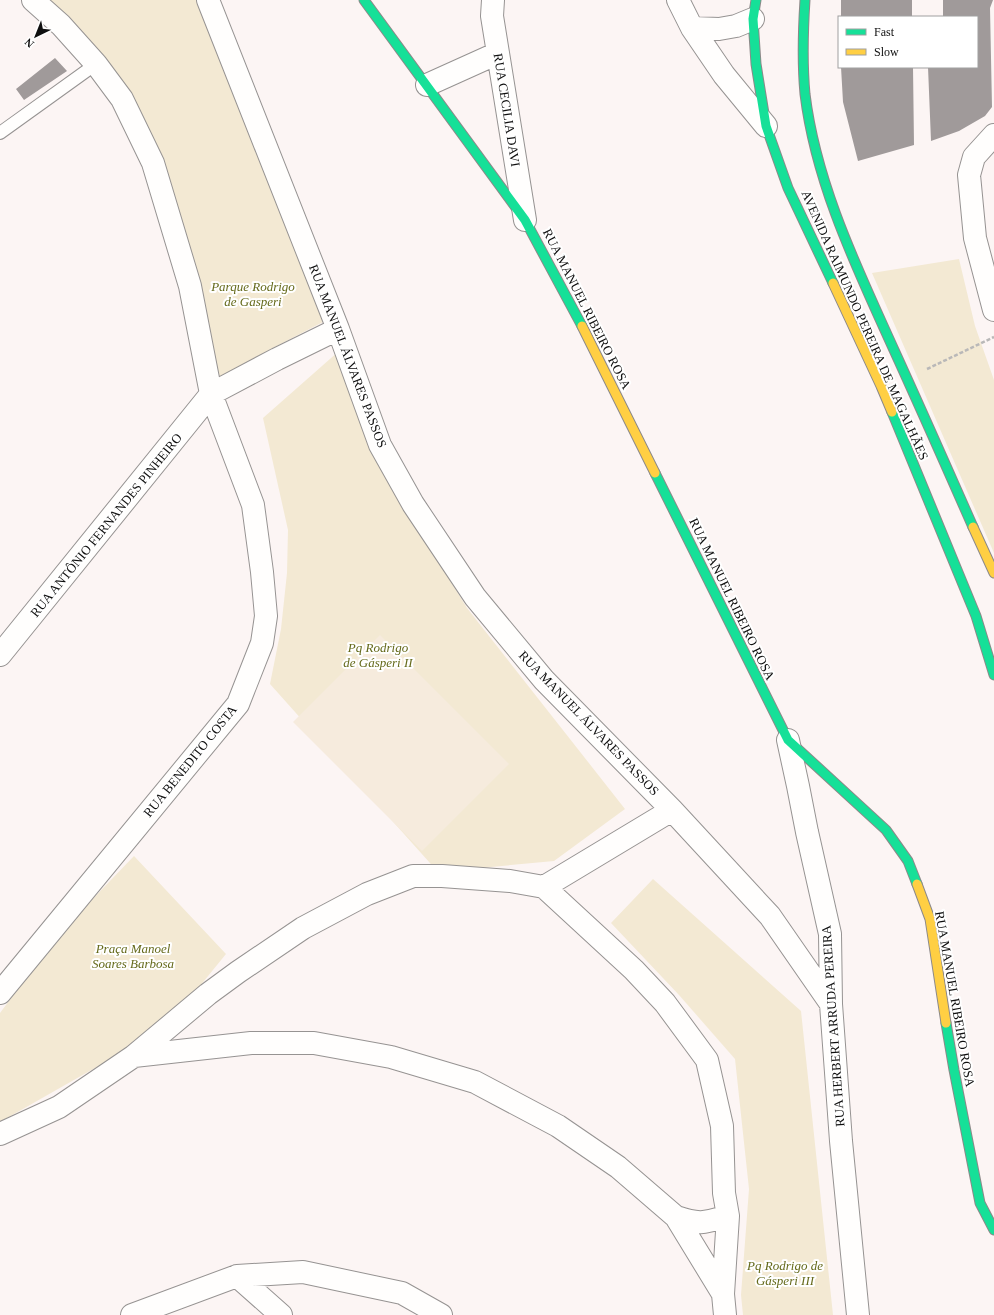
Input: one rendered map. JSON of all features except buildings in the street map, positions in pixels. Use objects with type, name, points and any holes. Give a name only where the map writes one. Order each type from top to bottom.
[{"type":"street","points":[[33,0],[61,24],[96,64],[122,99],[152,163],[190,286],[211,394]]},
{"type":"street","name":"RUA MANUEL ÁLVARES PASSOS","points":[[208,0],[338,329],[380,445],[413,504],[475,597],[544,680],[672,810],[770,916],[831,1004]]},
{"type":"street","name":"RUA MANUEL RIBEIRO ROSA","points":[[364,0],[526,220],[570,301],[788,740],[886,830],[908,861],[930,919],[954,1070],[980,1203],[994,1230]]},
{"type":"street","name":"RUA CECILIA DAVI","points":[[493,0],[492,16],[526,220]]},
{"type":"street","points":[[678,0],[692,28],[724,75],[766,126]]},
{"type":"street","name":"AVENIDA RAIMUNDO PEREIRA DE MAGALHÃES","points":[[805,0],[801,47],[804,93],[810,124],[827,190],[858,269],[994,573]]},
{"type":"street","points":[[692,28],[720,29],[736,26],[755,9]]},
{"type":"street","name":"AVENIDA RAIMUNDO PEREIRA DE MAGALHÃES","points":[[755,9],[756,64],[766,126],[788,188],[887,401],[976,616],[994,675]]},
{"type":"street","points":[[427,85],[498,53]]},
{"type":"street","points":[[994,135],[974,157],[969,175],[975,238],[994,310]]},
{"type":"street","name":"RUA ANTÔNIO FERNANDES PINHEIRO","points":[[4,646],[211,394],[338,329]]},
{"type":"street","name":"RUA BENEDITO COSTA","points":[[0,993],[238,704],[262,643],[266,616],[253,505],[211,394]]},
{"type":"street","name":"RUA HERBERT ARRUDA PEREIRA","points":[[788,740],[830,934],[831,1004],[841,1142],[858,1315]]},
{"type":"street","points":[[544,888],[672,810]]},
{"type":"street","points":[[0,1134],[59,1107],[134,1056],[208,994],[238,972],[303,928],[367,894],[414,876],[442,876],[510,882],[544,888],[634,970],[665,1003],[707,1060],[722,1126],[724,1193],[728,1216],[724,1304]]},
{"type":"street","points":[[134,1056],[251,1043],[314,1043],[391,1057],[475,1082],[558,1126],[618,1167],[676,1217],[724,1304]]},
{"type":"street","points":[[676,1217],[692,1222],[704,1223],[728,1216]]},
{"type":"street","points":[[132,1315],[237,1276],[303,1272],[402,1294],[441,1315]]},
{"type":"street","points":[[237,1276],[280,1315]]},
{"type":"lane","points":[[0,133],[96,64]]},
{"type":"path","points":[[907,378],[994,337]]},
{"type":"green space","name":"Parque Rodrigo de Gasperi","points":[[40,0],[198,0],[323,322],[220,377],[156,160]]},
{"type":"green space","points":[[959,259],[975,326],[994,380],[994,553],[872,273]]},
{"type":"green space","name":"Pq Rodrigo de Gásperi II","points":[[339,351],[375,458],[467,608],[625,809],[554,861],[438,872],[270,684],[281,629],[287,573],[288,530],[263,418]]},
{"type":"green space","points":[[380,635],[509,764],[422,851],[293,722]]},
{"type":"green space","name":"Praça Manoel Soares Barbosa","points":[[134,856],[226,954],[195,992],[143,1035],[109,1060],[0,1122],[0,1013],[58,935]]},
{"type":"green space","name":"Pq Rodrigo de Gásperi III","points":[[653,879],[801,1011],[833,1315],[743,1315],[741,1295],[749,1189],[735,1059],[679,995],[611,923]]},
{"type":"traffic: fast","points":[[364,0],[525,220],[582,326]]},
{"type":"traffic: fast","points":[[756,0],[753,19],[756,64],[766,126],[788,188],[833,283]]},
{"type":"traffic: fast","points":[[805,0],[803,47],[805,94],[810,127],[828,193],[852,257],[973,527]]},
{"type":"traffic: fast","points":[[892,412],[976,616],[994,675]]},
{"type":"traffic: fast","points":[[655,473],[788,740],[886,830],[908,861],[917,884]]},
{"type":"traffic: fast","points":[[946,1023],[980,1203],[994,1230]]},
{"type":"traffic: slow","points":[[833,283],[892,412]]},
{"type":"traffic: slow","points":[[582,326],[655,473]]},
{"type":"traffic: slow","points":[[973,527],[994,573]]},
{"type":"traffic: slow","points":[[917,884],[930,919],[946,1023]]}]
